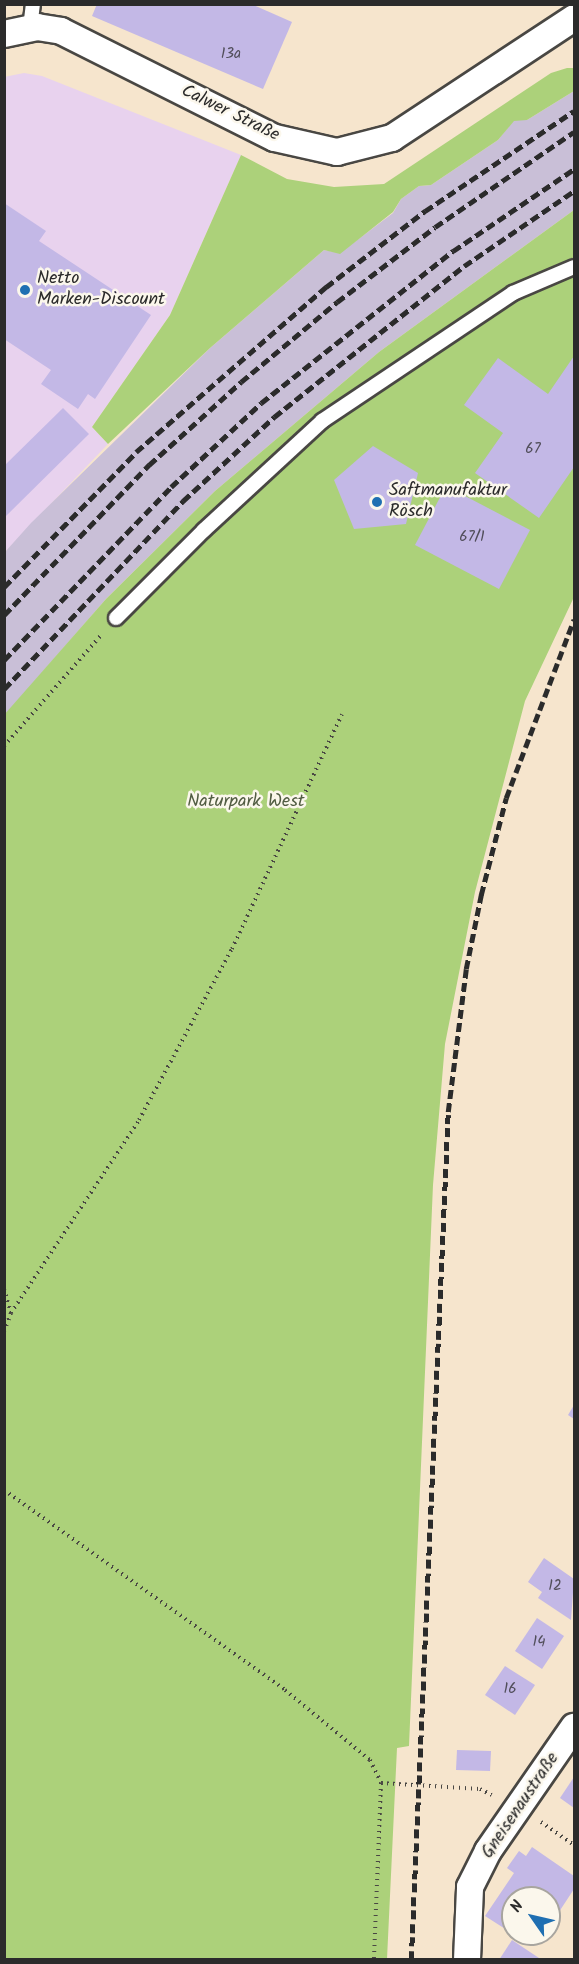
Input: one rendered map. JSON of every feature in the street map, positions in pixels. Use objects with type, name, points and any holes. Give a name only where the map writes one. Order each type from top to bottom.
[{"type":"street","name":"Calwer Straße","points":[[4,34],[32,16],[86,41],[275,138],[337,152],[392,138],[574,18]]},
{"type":"street","name":"Gneisenaustraße","points":[[467,1959],[470,1887],[488,1851],[574,1727]]},
{"type":"lane","points":[[116,618],[204,530],[322,421],[513,293],[574,267]]},
{"type":"path","points":[[4,746],[116,618]]},
{"type":"path","points":[[4,1331],[11,1313],[139,1120],[232,949],[342,714]]},
{"type":"path","points":[[4,1289],[11,1313]]},
{"type":"path","points":[[4,1490],[285,1690],[370,1760],[381,1783],[374,1959]]},
{"type":"path","points":[[381,1783],[480,1789],[519,1807],[574,1845]]},
{"type":"shaded area","points":[[24,73],[42,76],[241,155],[170,315],[92,427],[108,444],[5,552],[4,77]]},
{"type":"shaded area","points":[[574,91],[574,210],[379,352],[215,491],[106,599],[5,715],[5,552],[31,523],[210,348],[324,250],[340,253],[393,213],[401,199],[419,186],[431,185],[498,140],[514,120],[527,120]]},
{"type":"green space","points":[[574,68],[574,91],[527,120],[514,121],[498,140],[431,185],[419,186],[401,199],[393,212],[340,254],[324,250],[210,348],[108,444],[92,427],[170,315],[241,155],[287,179],[334,187],[384,184],[551,73]]},
{"type":"green space","name":"Naturpark West","points":[[574,210],[574,597],[525,701],[475,892],[445,1044],[433,1185],[409,1746],[397,1748],[387,1959],[5,1959],[4,715],[106,599],[215,491],[379,352]]},
{"type":"building","points":[[97,4],[251,4],[292,22],[263,89],[92,16]]},
{"type":"building","points":[[4,203],[46,231],[39,241],[151,315],[95,399],[88,394],[78,409],[41,384],[51,370],[4,339]]},
{"type":"building","points":[[574,356],[574,467],[539,518],[475,473],[503,433],[464,405],[498,358],[548,394]]},
{"type":"building","points":[[63,408],[89,434],[4,518],[4,466]]},
{"type":"building","name":"Saftmanufaktur Rösch","points":[[373,446],[418,473],[406,524],[354,529],[334,480]]},
{"type":"building","points":[[446,486],[530,530],[499,589],[415,545]]},
{"type":"building","points":[[574,1405],[574,1419],[568,1415]]},
{"type":"building","points":[[544,1558],[574,1579],[571,1620],[538,1598],[542,1592],[528,1582]]},
{"type":"building","points":[[537,1618],[564,1636],[542,1669],[515,1651]]},
{"type":"building","points":[[505,1666],[535,1685],[515,1715],[485,1695]]},
{"type":"building","points":[[457,1750],[491,1751],[490,1771],[456,1770]]},
{"type":"building","points":[[574,1777],[574,1808],[560,1798]]},
{"type":"building","points":[[532,1847],[574,1876],[574,1889],[561,1909],[561,1886],[505,1886],[514,1873],[507,1868],[519,1851],[526,1856]]},
{"type":"building","points":[[501,1892],[501,1926],[485,1916]]},
{"type":"building","points":[[508,1946],[521,1946],[542,1960],[499,1960]]},
{"type":"railway","points":[[4,587],[136,452],[326,287],[425,211],[574,111]]},
{"type":"railway","points":[[4,615],[149,465],[241,382],[337,302],[435,227],[574,132]]},
{"type":"railway","points":[[4,660],[171,487],[261,403],[453,251],[574,169]]},
{"type":"railway","points":[[4,689],[183,501],[274,417],[464,266],[574,191]]},
{"type":"railway","points":[[411,1960],[448,1112],[466,969],[481,895],[506,798],[574,619]]},
{"type":"place","name":"Netto Marken-Discount","points":[[25,290]]},
{"type":"place","name":"Saftmanufaktur Rösch","points":[[377,502]]}]
